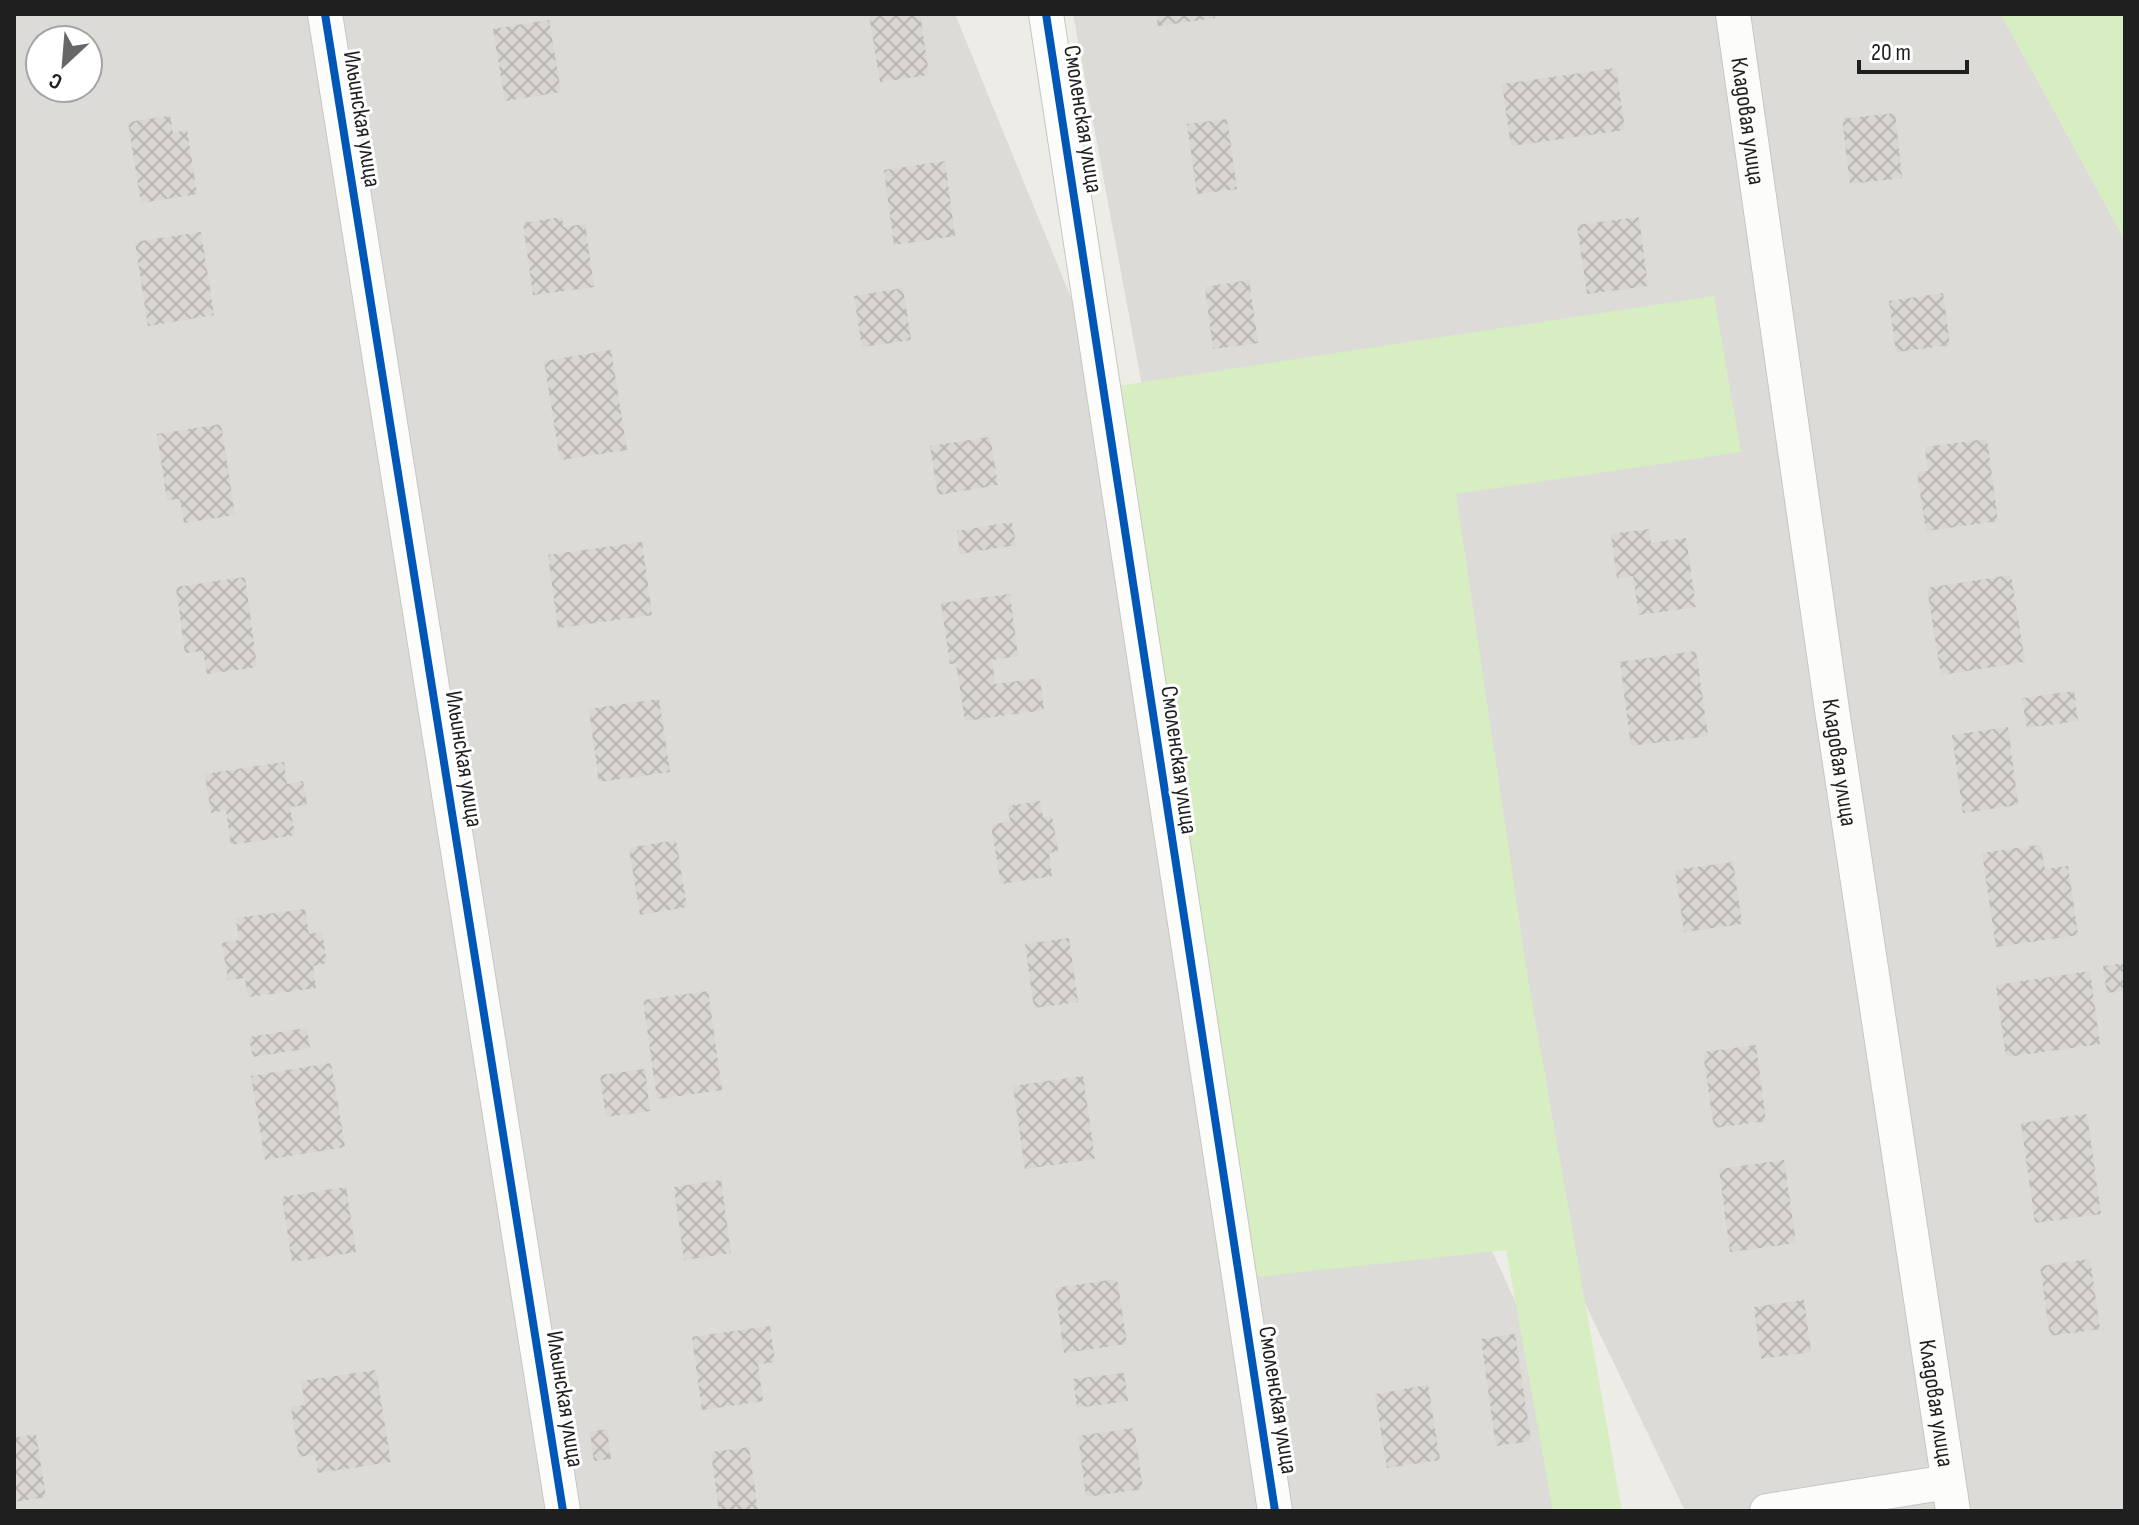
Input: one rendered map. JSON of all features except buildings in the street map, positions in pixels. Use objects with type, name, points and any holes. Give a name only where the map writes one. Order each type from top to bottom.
[{"type":"street","name":"Ильинская улица","points":[[325,14],[563,1511]]},
{"type":"street","name":"Смоленская улица","points":[[1046,14],[1275,1511]]},
{"type":"street","name":"Кладовая улица","points":[[1733,14],[1830,694],[1951,1496]]},
{"type":"street","points":[[1767,1511],[1951,1496]]},
{"type":"shaded area","points":[[14,14],[955,14],[1221,664],[1612,1511],[14,1511]]},
{"type":"shaded area","points":[[1073,14],[2001,14],[2125,240],[2125,1511],[1685,1511],[1141,380]]},
{"type":"green space","points":[[2001,14],[2125,16],[2125,240]]},
{"type":"green space","points":[[1714,296],[1741,452],[1456,494],[1528,979],[1622,1511],[1553,1511],[1506,1250],[1255,1277],[1117,386]]},
{"type":"cycle path","points":[[325,14],[563,1511]]},
{"type":"cycle path","points":[[1046,14],[1275,1511]]}]
